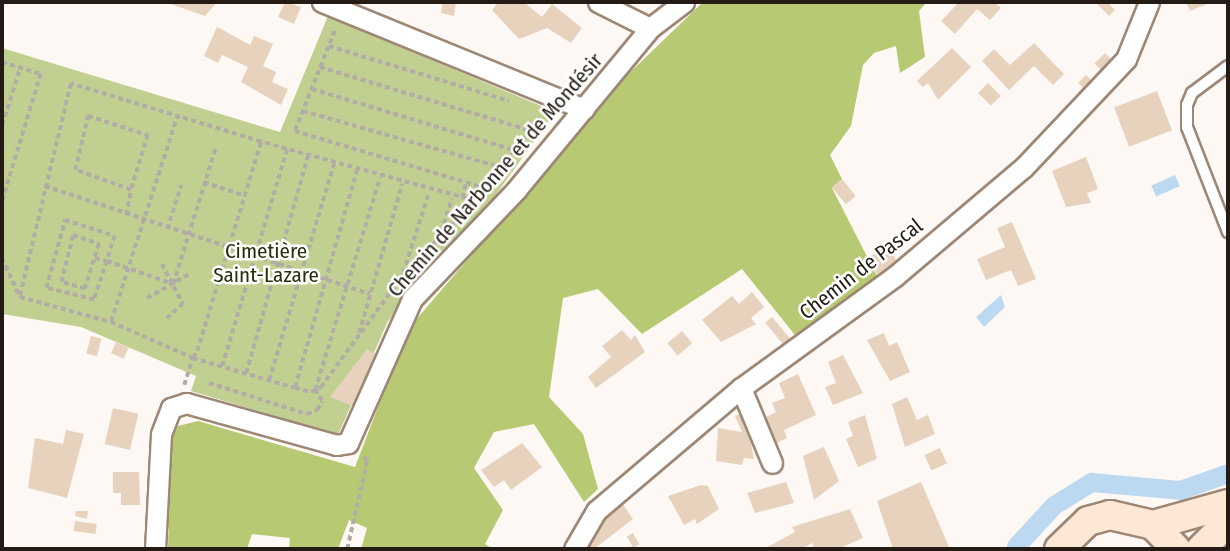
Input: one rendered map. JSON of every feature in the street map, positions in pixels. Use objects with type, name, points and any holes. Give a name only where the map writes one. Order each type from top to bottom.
[{"type":"main road","points":[[1059,549],[1088,522],[1110,515],[1153,525],[1228,505]]},
{"type":"main road","points":[[1201,549],[1228,522]]},
{"type":"main road","points":[[1153,525],[1176,549]]},
{"type":"street","points":[[322,2],[584,109]]},
{"type":"street","points":[[598,2],[650,28]]},
{"type":"street","name":"Chemin de Narbonne et de Mondésir","points":[[348,443],[412,299],[584,109],[650,28],[684,2]]},
{"type":"street","name":"Chemin de Pascal","points":[[574,549],[596,511],[741,388],[895,276],[1023,168],[1126,59],[1149,2]]},
{"type":"street","points":[[741,388],[772,463]]},
{"type":"street","points":[[155,549],[161,434],[172,408],[186,403],[336,445],[348,443]]},
{"type":"lane","points":[[1228,66],[1192,93],[1187,106],[1187,127],[1228,232]]},
{"type":"path","points":[[335,31],[295,131],[485,188],[545,111],[532,107]]},
{"type":"path","points":[[329,46],[520,104]]},
{"type":"path","points":[[2,62],[41,74],[2,202]]},
{"type":"path","points":[[320,67],[530,130]]},
{"type":"path","points":[[2,125],[20,68]]},
{"type":"path","points":[[20,297],[71,84],[452,199],[475,201],[403,275],[316,390]]},
{"type":"path","points":[[312,89],[514,150]]},
{"type":"path","points":[[303,111],[500,168]]},
{"type":"path","points":[[126,215],[148,135],[88,116],[75,170],[131,190]]},
{"type":"path","points":[[111,322],[177,117]]},
{"type":"path","points":[[188,373],[261,142]]},
{"type":"path","points":[[173,284],[216,147]]},
{"type":"path","points":[[221,366],[287,150]]},
{"type":"path","points":[[245,373],[308,156]]},
{"type":"path","points":[[268,380],[334,164]]},
{"type":"path","points":[[295,388],[356,170]]},
{"type":"path","points":[[209,383],[307,414],[322,401],[316,390],[380,177]]},
{"type":"path","points":[[204,182],[245,196]]},
{"type":"path","points":[[462,198],[466,182]]},
{"type":"path","points":[[358,337],[402,184]]},
{"type":"path","points":[[167,229],[181,185]]},
{"type":"path","points":[[45,186],[229,250],[370,294]]},
{"type":"path","points":[[403,275],[429,192]]},
{"type":"path","points":[[440,234],[452,199]]},
{"type":"path","points":[[65,220],[115,236],[107,261],[94,300],[46,288],[65,220]]},
{"type":"path","points":[[73,235],[99,244],[95,258],[85,289],[61,282],[73,235]]},
{"type":"path","points":[[2,258],[20,297],[111,322],[193,358],[295,388],[316,390]]},
{"type":"path","points":[[95,258],[173,284]]},
{"type":"path","points":[[162,264],[173,284],[182,310],[165,320]]},
{"type":"path","points":[[146,298],[191,273]]},
{"type":"path","points":[[347,549],[367,461],[348,443]]},
{"type":"green space","points":[[703,2],[927,2],[919,11],[925,57],[900,73],[896,46],[874,53],[863,65],[851,126],[830,155],[842,179],[832,188],[878,278],[795,335],[742,269],[642,334],[598,289],[563,298],[549,397],[583,434],[598,489],[584,502],[534,424],[494,432],[474,468],[503,510],[485,544],[493,549],[361,549],[367,528],[349,520],[338,549],[289,549],[290,538],[252,534],[247,549],[168,549],[171,441],[178,426],[198,421],[355,467],[408,329],[620,82]]},
{"type":"green space","name":"Cimetière Saint-Lazare","points":[[328,16],[555,112],[495,196],[422,271],[387,323],[338,435],[191,391],[196,376],[81,327],[2,314],[2,48],[280,132]]},
{"type":"water","points":[[1175,175],[1180,186],[1156,197],[1151,186]]},
{"type":"water","points":[[1001,295],[1005,307],[984,327],[976,317]]},
{"type":"building","points":[[165,2],[217,2],[205,16]]},
{"type":"building","points":[[285,2],[301,7],[294,24],[278,17]]},
{"type":"building","points":[[443,2],[456,2],[454,16],[441,13]]},
{"type":"building","points":[[498,2],[524,2],[542,17],[552,4],[582,28],[571,43],[547,28],[519,39],[492,10]]},
{"type":"building","points":[[959,2],[994,2],[1001,8],[990,20],[977,9],[955,34],[941,21]]},
{"type":"building","points":[[1095,2],[1107,2],[1115,10],[1109,16]]},
{"type":"building","points":[[1186,2],[1212,2],[1190,11]]},
{"type":"building","points":[[217,27],[250,45],[254,36],[273,44],[263,66],[276,72],[272,82],[288,89],[281,105],[241,82],[248,67],[222,55],[218,63],[204,56]]},
{"type":"building","points":[[1034,43],[1064,74],[1053,85],[1034,66],[1009,90],[982,61],[994,49],[1010,65]]},
{"type":"building","points":[[952,48],[971,67],[938,100],[928,83],[923,87],[917,81]]},
{"type":"building","points":[[1105,53],[1114,62],[1104,73],[1094,64]]},
{"type":"building","points":[[1086,75],[1093,82],[1085,90],[1078,83]]},
{"type":"building","points":[[988,83],[1001,96],[991,106],[978,93]]},
{"type":"building","points":[[1157,91],[1172,130],[1129,147],[1114,107]]},
{"type":"building","points":[[1086,157],[1098,189],[1087,193],[1091,203],[1066,207],[1052,171]]},
{"type":"building","points":[[842,179],[856,196],[846,204],[832,187]]},
{"type":"building","points":[[1012,222],[1036,279],[1018,286],[1011,270],[986,280],[977,259],[1005,247],[997,228]]},
{"type":"building","points":[[890,247],[897,262],[878,278],[870,256]]},
{"type":"building","points":[[752,292],[764,307],[751,318],[756,324],[721,342],[702,320],[732,296],[739,304]]},
{"type":"building","points":[[772,317],[791,340],[784,346],[765,323]]},
{"type":"building","points":[[622,330],[631,340],[635,335],[645,352],[596,388],[588,377],[611,357],[602,346]]},
{"type":"building","points":[[682,331],[692,343],[678,355],[667,343]]},
{"type":"building","points":[[884,333],[889,346],[897,342],[910,372],[890,381],[867,340]]},
{"type":"building","points":[[91,336],[102,339],[97,356],[86,353]]},
{"type":"building","points":[[116,342],[129,348],[124,359],[111,353]]},
{"type":"building","points":[[367,349],[375,354],[355,407],[330,397]]},
{"type":"building","points":[[843,355],[863,393],[833,405],[825,387],[836,383],[828,362]]},
{"type":"building","points":[[798,374],[816,415],[784,430],[787,438],[777,443],[766,417],[776,412],[772,403],[785,398],[779,383]]},
{"type":"building","points":[[907,397],[917,420],[928,415],[935,434],[905,447],[892,404]]},
{"type":"building","points":[[113,408],[138,414],[130,450],[105,444]]},
{"type":"building","points":[[745,411],[754,459],[744,458],[742,465],[716,461],[718,428],[742,432],[735,416]]},
{"type":"building","points":[[865,415],[877,459],[858,467],[846,439],[853,436],[848,422]]},
{"type":"building","points":[[66,430],[84,434],[67,498],[28,488],[35,438],[63,444]]},
{"type":"building","points":[[522,443],[542,467],[511,490],[504,480],[494,487],[481,470]]},
{"type":"building","points":[[824,447],[839,481],[814,500],[803,456]]},
{"type":"building","points":[[940,448],[947,464],[931,470],[924,455]]},
{"type":"building","points":[[113,472],[139,472],[140,505],[121,505],[121,493],[113,493]]},
{"type":"building","points":[[786,482],[794,503],[755,513],[747,493]]},
{"type":"building","points":[[921,482],[950,549],[893,549],[877,501]]},
{"type":"building","points":[[701,485],[708,486],[719,509],[697,524],[695,519],[684,525],[668,496]]},
{"type":"building","points":[[620,500],[633,519],[594,549],[581,549]]},
{"type":"building","points":[[850,509],[863,538],[838,549],[815,549],[812,543],[802,549],[764,549],[795,532],[792,527]]},
{"type":"building","points":[[76,511],[88,511],[87,519],[75,516]]},
{"type":"building","points":[[75,521],[97,524],[95,534],[74,531]]},
{"type":"building","points":[[633,533],[639,544],[633,548],[627,536]]},
{"type":"waterway","points":[[1016,546],[1054,505],[1091,482],[1180,490],[1228,473]]}]
